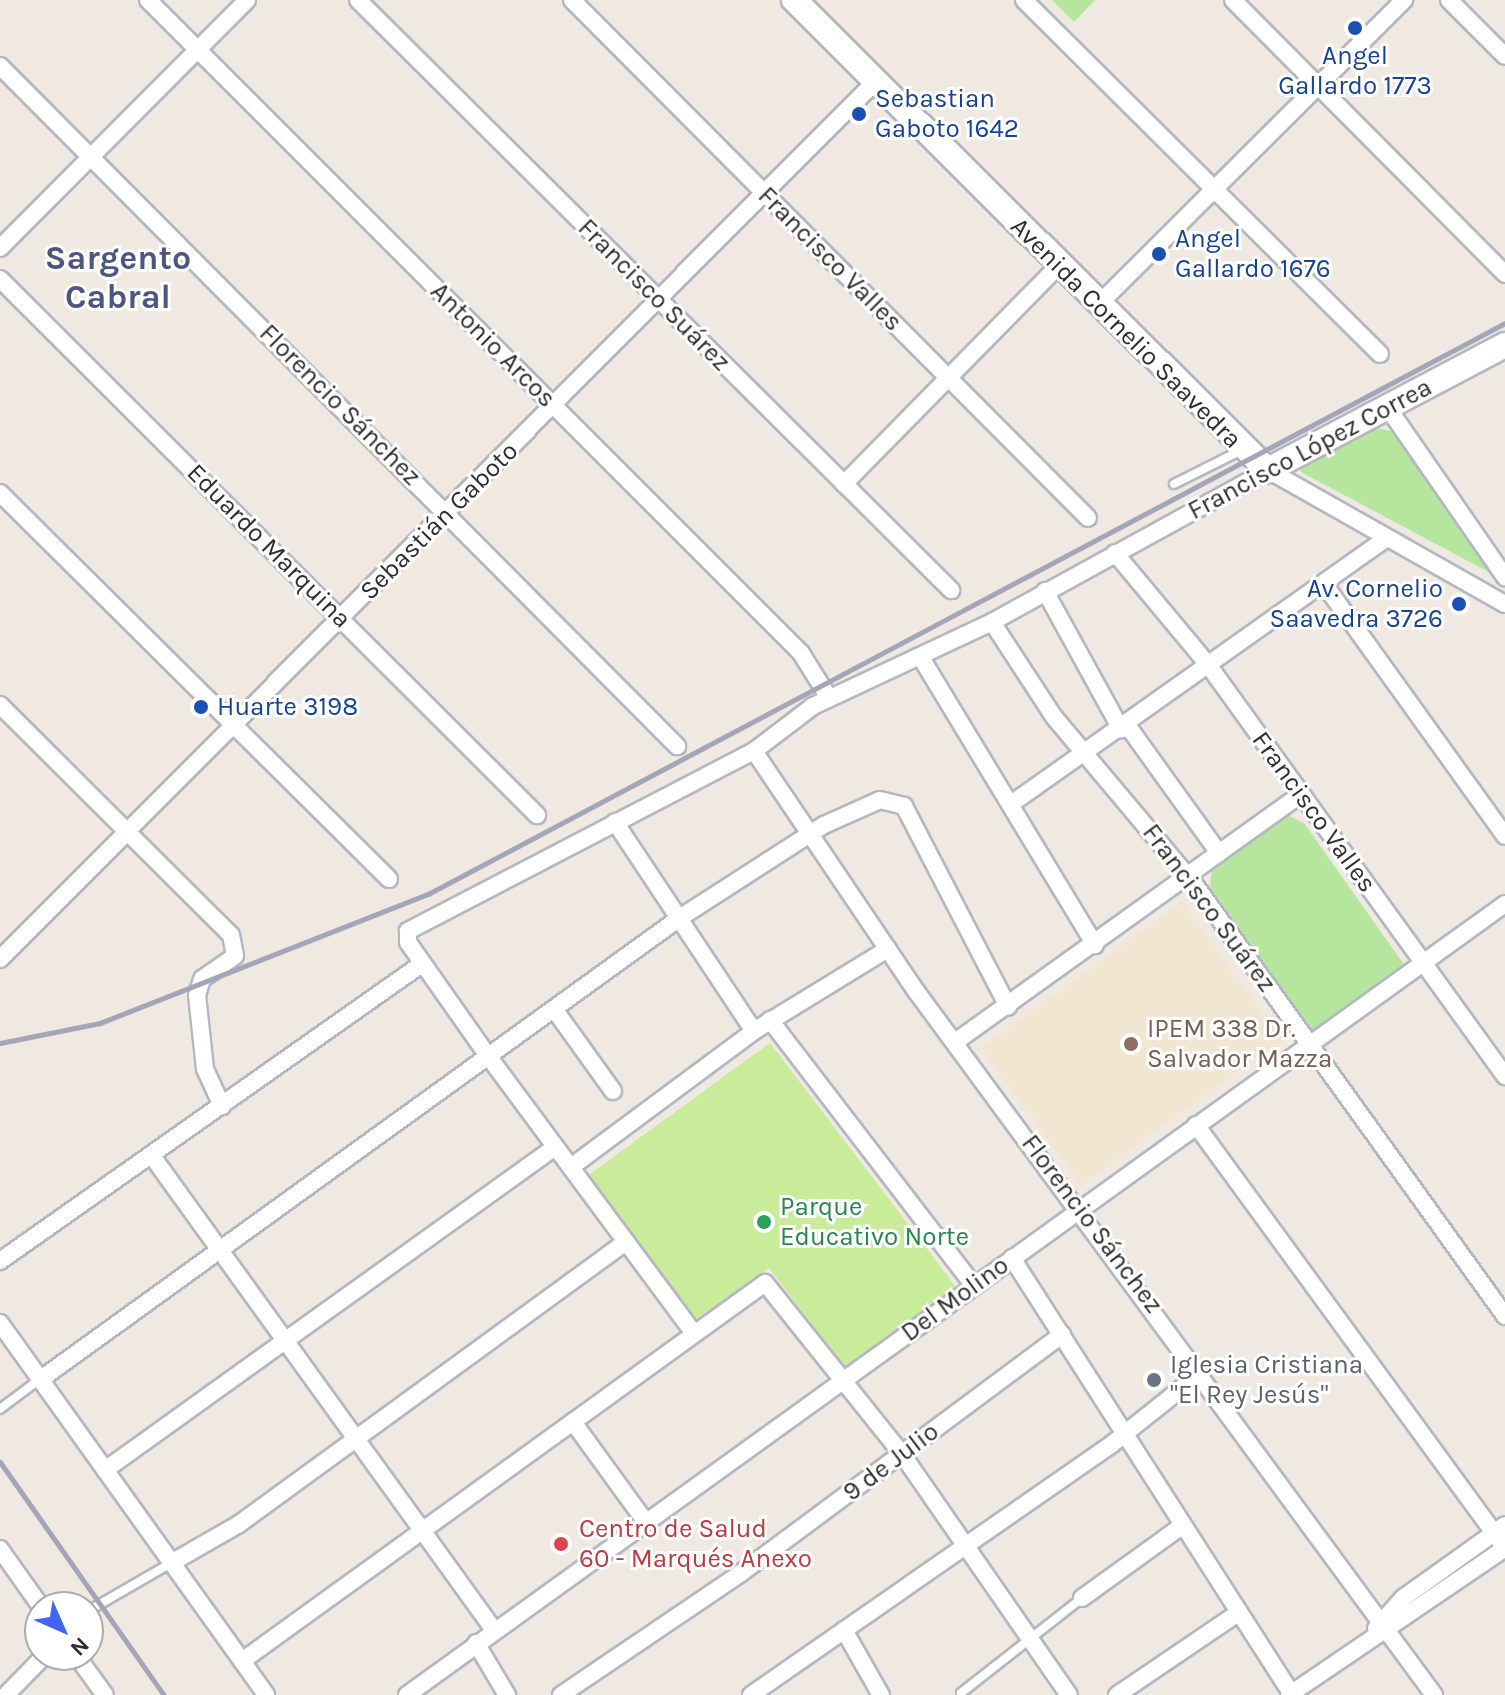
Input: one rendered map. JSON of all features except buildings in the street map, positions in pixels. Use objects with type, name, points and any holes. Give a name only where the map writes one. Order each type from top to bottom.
[{"type":"main road","name":"Avenida Cornelio Saavedra","points":[[794,0],[1243,450],[1268,470]]},
{"type":"main road","name":"Francisco López Correa","points":[[1268,470],[1505,345]]},
{"type":"street","name":"Antonio Arcos","points":[[148,0],[801,653],[829,698]]},
{"type":"street","points":[[0,248],[247,0]]},
{"type":"street","name":"Francisco Suárez","points":[[358,0],[951,590]]},
{"type":"street","name":"Francisco Valles","points":[[572,0],[1088,518]]},
{"type":"street","points":[[1024,0],[1380,354]]},
{"type":"street","points":[[1233,0],[1505,274]]},
{"type":"street","points":[[1099,304],[1404,0]]},
{"type":"street","points":[[1449,0],[1505,56]]},
{"type":"street","name":"Florencio Sánchez","points":[[0,66],[677,746]]},
{"type":"street","name":"Sebastián Gaboto","points":[[2,955],[343,618],[875,82]]},
{"type":"street","points":[[844,484],[1059,265]]},
{"type":"street","name":"Eduardo Marquina","points":[[0,279],[537,815]]},
{"type":"street","points":[[1388,408],[1505,577]]},
{"type":"street","name":"Francisco López Correa","points":[[423,963],[406,938],[414,926],[754,751],[829,698],[992,622],[1268,470]]},
{"type":"street","name":"Avenida Cornelio Saavedra","points":[[1268,470],[1505,604]]},
{"type":"street","points":[[0,493],[389,879]]},
{"type":"street","points":[[1011,804],[1085,756],[1386,538]]},
{"type":"street","name":"Francisco Valles","points":[[1115,553],[1209,666],[1505,1076]]},
{"type":"street","points":[[1324,584],[1505,836]]},
{"type":"street","points":[[1045,591],[1124,727],[1219,853]]},
{"type":"street","name":"Francisco Suárez","points":[[992,622],[1085,756],[1186,876],[1310,1043],[1505,1316]]},
{"type":"street","points":[[920,656],[1095,945]]},
{"type":"street","points":[[0,705],[231,935],[236,945],[228,964],[202,979],[197,995],[205,1069],[222,1106]]},
{"type":"street","name":"Florencio Sánchez","points":[[754,751],[815,833],[888,949],[1202,1372],[1380,1628],[1434,1695]]},
{"type":"street","points":[[955,1042],[1095,945],[1301,794]]},
{"type":"street","points":[[41,1379],[678,919],[815,833],[880,800],[902,803],[1008,1007]]},
{"type":"street","points":[[615,822],[754,1031]]},
{"type":"street","name":"Del Molino","points":[[407,1695],[1081,1206],[1505,904]]},
{"type":"street","points":[[571,1167],[754,1031],[888,949]]},
{"type":"street","points":[[0,1261],[423,963],[488,1056],[693,1332]]},
{"type":"street","points":[[554,1009],[613,1091]]},
{"type":"street","points":[[770,1020],[974,1286]]},
{"type":"street","points":[[1196,1125],[1499,1529],[1505,1548],[1380,1628]]},
{"type":"street","points":[[105,1470],[555,1147]]},
{"type":"street","points":[[152,1156],[222,1247],[494,1630]]},
{"type":"street","points":[[171,1563],[239,1524],[354,1434],[626,1242]]},
{"type":"street","points":[[1012,1258],[1179,1528],[1290,1694],[1380,1628],[1499,1529]]},
{"type":"street","points":[[242,1661],[421,1527],[765,1283],[902,1454],[1069,1695]]},
{"type":"street","points":[[0,1323],[266,1695]]},
{"type":"street","name":"9 de Julio","points":[[561,1695],[902,1454],[1062,1335]]},
{"type":"street","points":[[751,1695],[1122,1433],[1202,1372]]},
{"type":"street","points":[[573,1422],[645,1521]]},
{"type":"street","points":[[1082,1598],[1179,1528]]},
{"type":"street","points":[[0,1549],[30,1591]]},
{"type":"street","points":[[1117,1695],[1238,1613]]},
{"type":"street","points":[[844,1630],[881,1695]]},
{"type":"street","points":[[476,1643],[507,1695]]},
{"type":"street","points":[[6,1695],[29,1671]]},
{"type":"street","points":[[88,1671],[105,1695]]},
{"type":"lane","points":[[1174,484],[1243,450]]},
{"type":"lane","points":[[0,1409],[41,1379]]},
{"type":"lane","points":[[104,1602],[171,1563]]},
{"type":"lane","points":[[961,1693],[1082,1598]]},
{"type":"shaded area","name":"IPEM 338 Dr. Salvador Mazza","points":[[1182,902],[1282,1040],[1081,1185],[981,1048]]},
{"type":"green space","points":[[1052,0],[1095,0],[1074,22]]},
{"type":"green space","points":[[1372,427],[1391,431],[1496,576],[1301,472],[1301,463]]},
{"type":"green space","points":[[1287,815],[1304,823],[1405,966],[1313,1031],[1210,887],[1212,867]]},
{"type":"green space","name":"Parque Educativo Norte","points":[[770,1043],[956,1287],[845,1368],[769,1268],[696,1319],[586,1177]]},
{"type":"railway","points":[[0,1043],[100,1023],[428,894],[1505,323]]},
{"type":"railway","points":[[0,1462],[164,1695]]},
{"type":"place","name":"Angel Gallardo 1773","points":[[1355,28]]},
{"type":"place","name":"Sebastian Gaboto 1642","points":[[859,114]]},
{"type":"place","name":"Angel Gallardo 1676","points":[[1159,254]]},
{"type":"place","name":"Av. Cornelio Saavedra 3726","points":[[1459,604]]},
{"type":"place","name":"Huarte 3198","points":[[201,707]]},
{"type":"place","name":"IPEM 338 Dr. Salvador Mazza","points":[[1131,1044]]},
{"type":"place","name":"Parque Educativo Norte","points":[[764,1222]]},
{"type":"place","name":"Iglesia Cristiana \"El Rey Jesús\"","points":[[1154,1380]]},
{"type":"place","name":"Centro de Salud 60 - Marqués Anexo","points":[[561,1544]]},
{"type":"district","name":"Sargento Cabral","points":[[118,278]]}]
